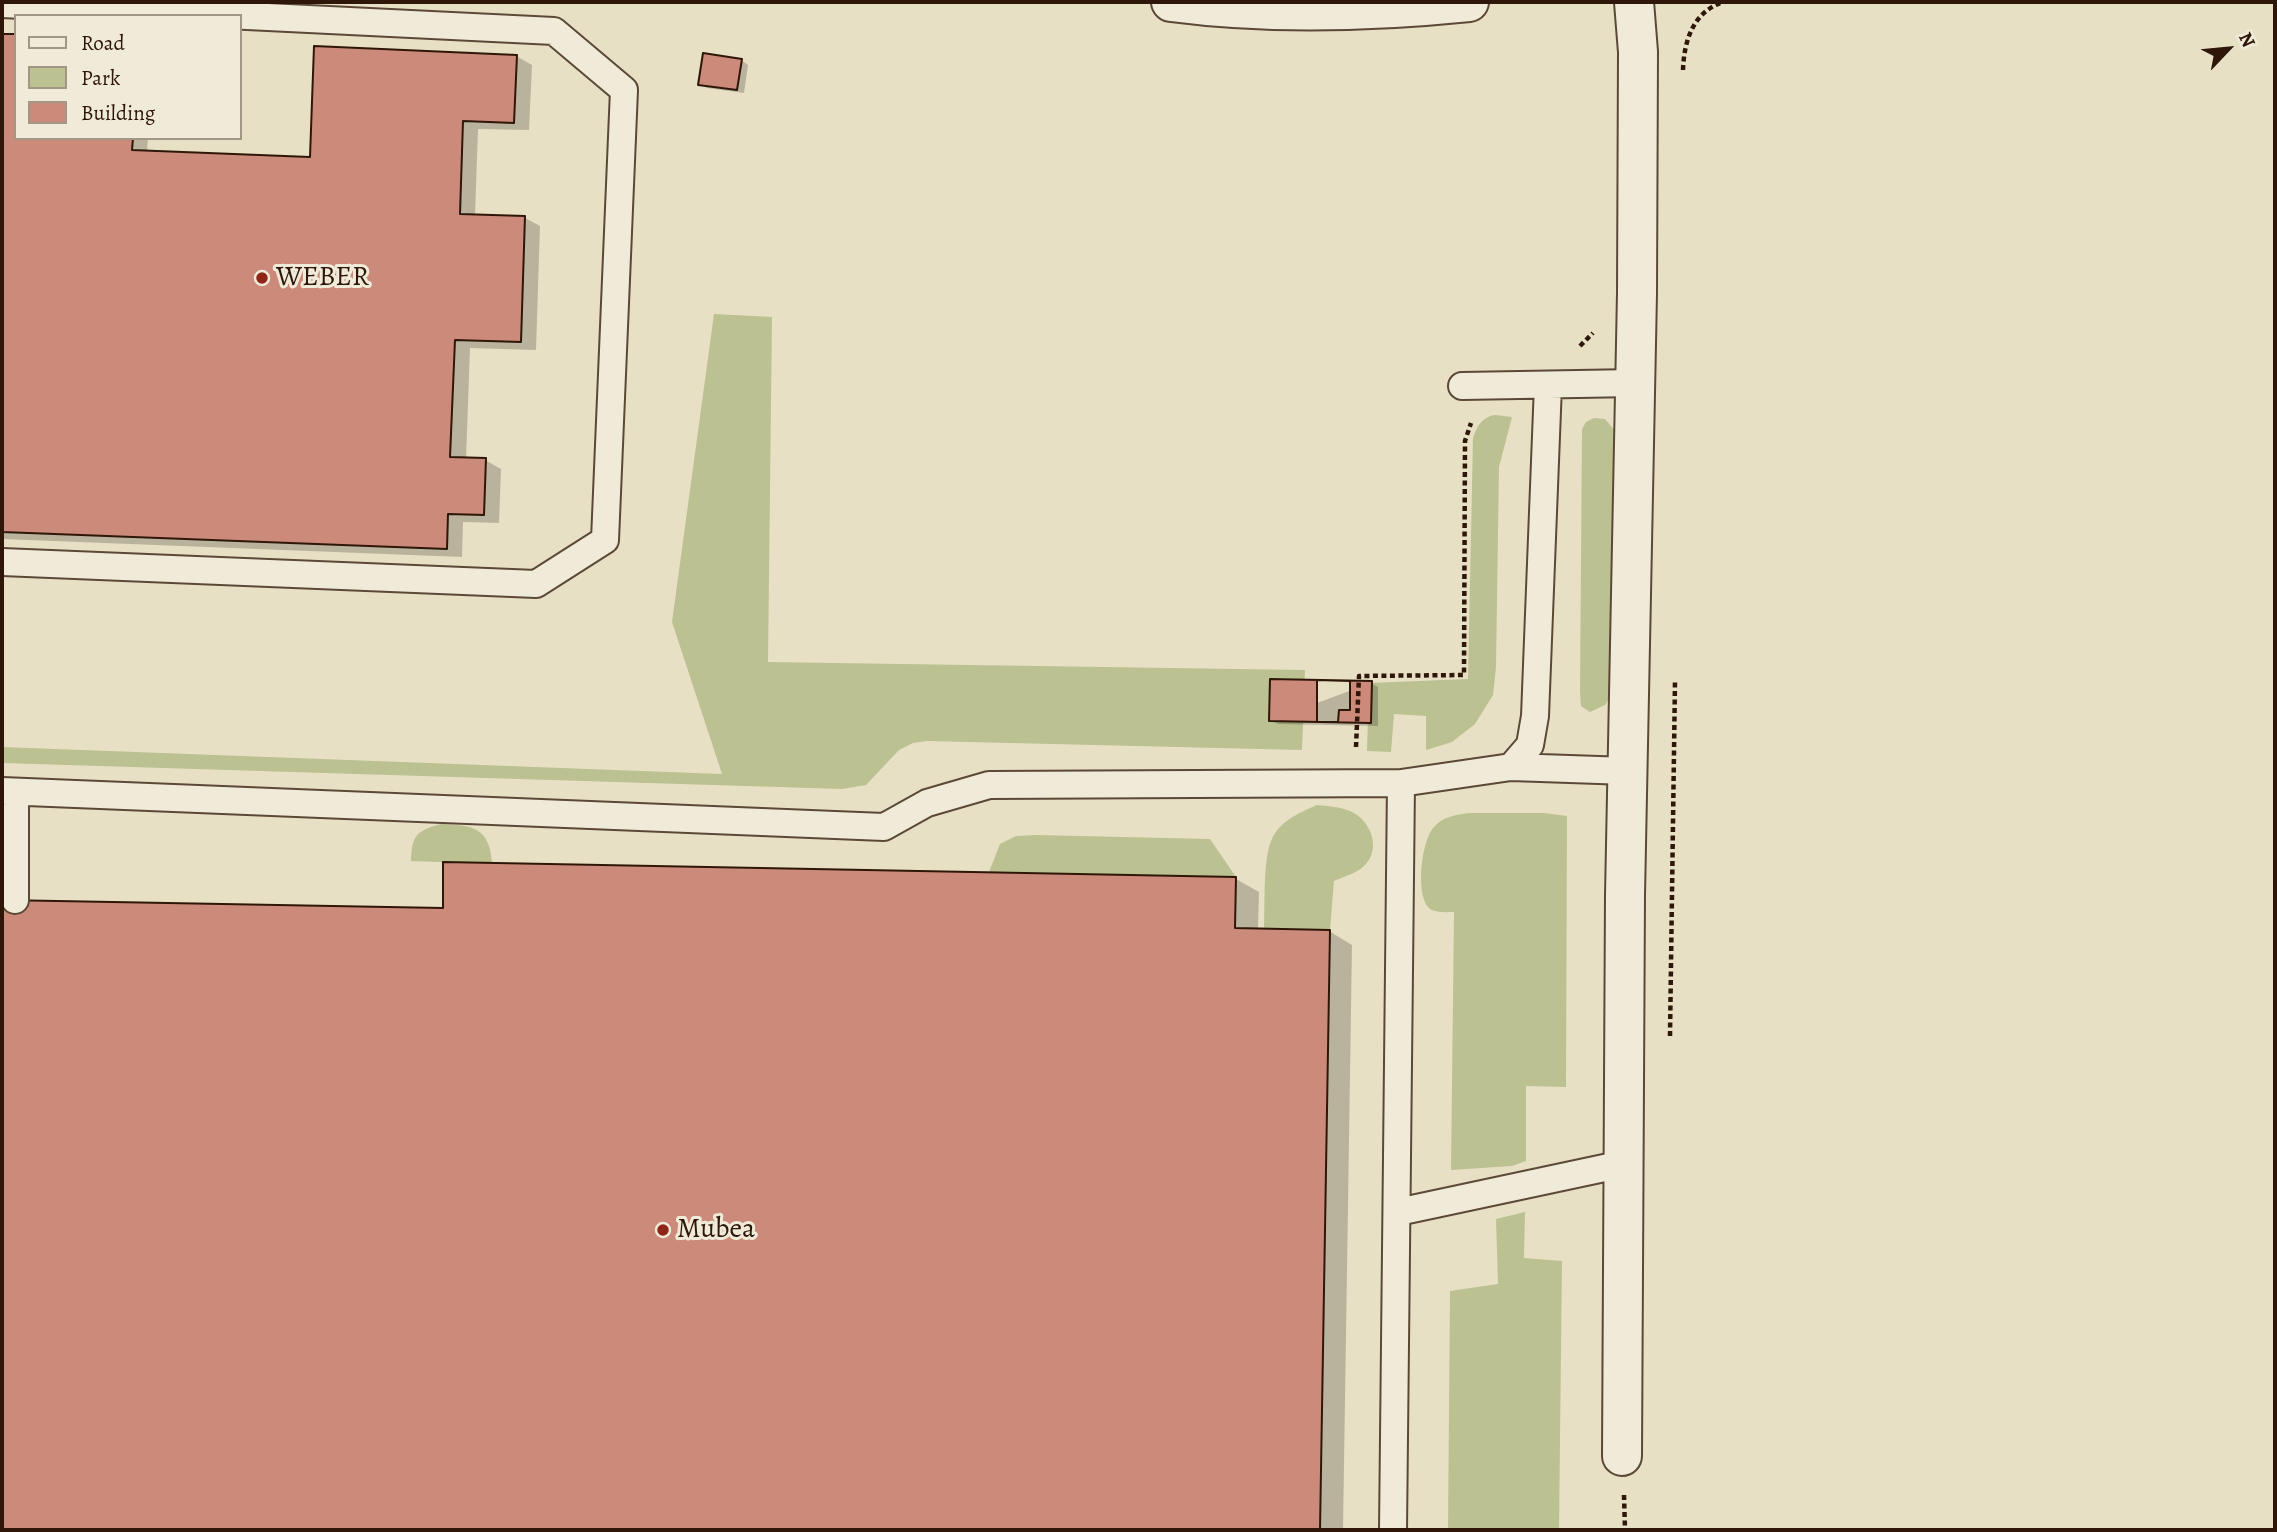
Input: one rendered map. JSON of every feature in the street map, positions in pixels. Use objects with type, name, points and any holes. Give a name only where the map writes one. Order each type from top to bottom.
[{"type":"street","points":[[1171,2],[1241,9],[1363,10],[1469,2]]},
{"type":"street","points":[[1622,1456],[1623,1164],[1638,52],[1634,2]]},
{"type":"lane","points":[[2,4],[206,14]]},
{"type":"lane","points":[[2,562],[536,584],[605,540],[624,90],[554,31],[242,16]]},
{"type":"lane","points":[[1462,386],[1635,383]]},
{"type":"lane","points":[[1511,767],[1530,745],[1535,716],[1548,385]]},
{"type":"lane","points":[[15,900],[8,791],[884,827],[927,803],[989,785],[1401,783],[1511,767],[1628,771]]},
{"type":"lane","points":[[1394,1530],[1401,783]]},
{"type":"lane","points":[[1398,1212],[1623,1164]]},
{"type":"path","points":[[1683,75],[1686,42],[1693,25],[1702,13],[1721,2]]},
{"type":"path","points":[[1569,351],[1581,346],[1596,329]]},
{"type":"path","points":[[1356,749],[1359,676],[1464,675],[1465,441],[1469,425],[1478,416]]},
{"type":"path","points":[[1669,1039],[1674,677]]},
{"type":"green space","points":[[714,314],[772,317],[768,662],[1305,670],[1302,750],[927,741],[913,743],[899,750],[866,785],[842,789],[2,763],[2,747],[722,774],[672,622]]},
{"type":"green space","points":[[1495,415],[1512,417],[1499,467],[1496,667],[1493,695],[1475,724],[1452,742],[1426,750],[1426,716],[1394,714],[1391,752],[1367,751],[1369,683],[1468,679],[1473,438],[1481,423]]},
{"type":"green space","points":[[1594,418],[1605,419],[1633,452],[1630,666],[1605,705],[1590,712],[1581,706],[1580,692],[1582,429],[1586,422]]},
{"type":"green space","points":[[1317,805],[1346,810],[1364,821],[1372,836],[1369,859],[1358,871],[1334,881],[1330,930],[1264,928],[1266,871],[1271,841],[1284,823]]},
{"type":"green space","points":[[1469,813],[1544,813],[1567,816],[1566,1087],[1526,1086],[1526,1161],[1512,1166],[1451,1170],[1454,912],[1435,911],[1426,904],[1421,870],[1429,834],[1434,827],[1446,818]]},
{"type":"green space","points":[[441,824],[470,827],[483,835],[488,842],[492,864],[411,861],[417,835]]},
{"type":"green space","points":[[1016,836],[1210,839],[1236,877],[989,872],[1000,844]]},
{"type":"green space","points":[[1525,1212],[1524,1258],[1562,1261],[1559,1530],[1448,1530],[1450,1291],[1498,1284],[1496,1219]]},
{"type":"building","name":"WEBER","points":[[2,34],[14,34],[14,140],[133,140],[132,150],[310,157],[314,46],[517,55],[514,123],[463,121],[460,214],[525,216],[521,342],[455,340],[450,457],[486,458],[484,515],[448,514],[447,549],[2,532]]},
{"type":"building","points":[[703,53],[742,59],[737,90],[698,85]]},
{"type":"building","points":[[1270,679],[1372,681],[1371,723],[1269,721]]},
{"type":"building","points":[[1317,680],[1350,681],[1350,710],[1339,710],[1338,722],[1317,722]]},
{"type":"building","name":"Mubea","points":[[443,862],[1236,877],[1235,928],[1330,930],[1320,1530],[2,1530],[2,900],[443,908]]},
{"type":"place","name":"WEBER","points":[[262,278]]},
{"type":"place","name":"Mubea","points":[[663,1230]]}]
